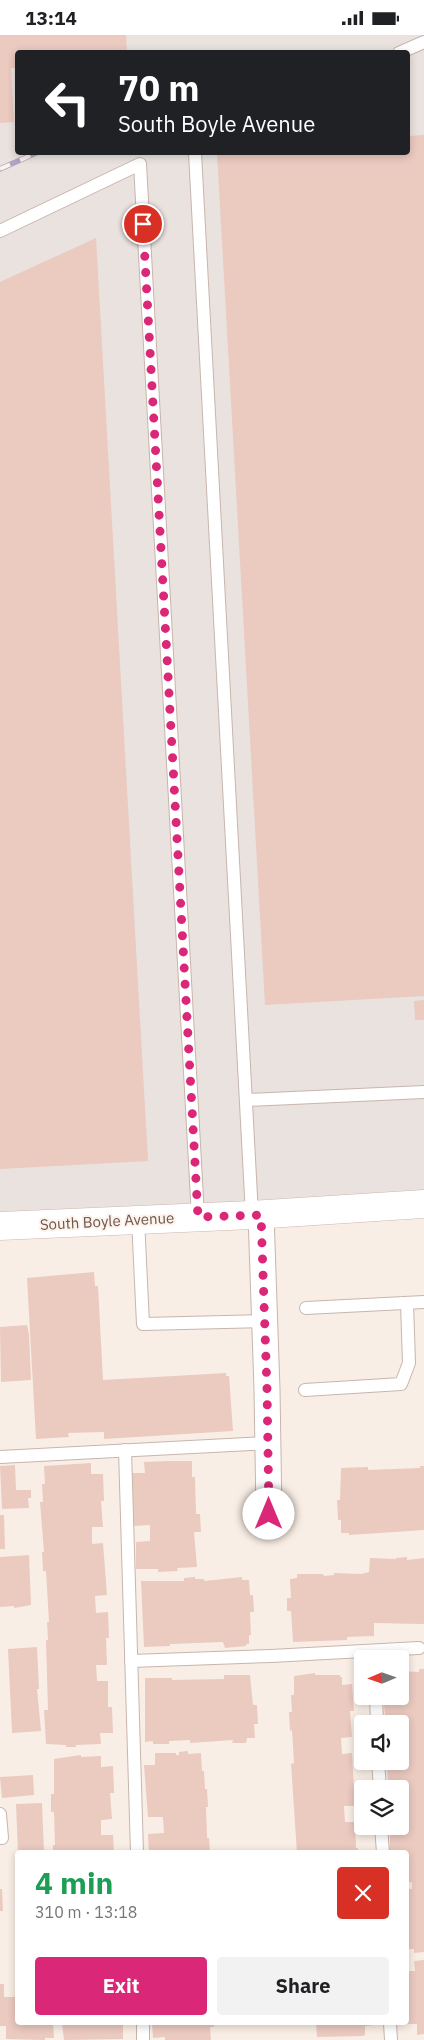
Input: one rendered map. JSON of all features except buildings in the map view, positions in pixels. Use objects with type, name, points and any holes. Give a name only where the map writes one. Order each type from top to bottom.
[{"type":"main road","name":"South Boyle Avenue","points":[[0,1226],[256,1215],[424,1204]]},
{"type":"street","points":[[256,1215],[264,1321],[269,1514]]},
{"type":"lane","points":[[406,50],[424,42]]},
{"type":"lane","points":[[194,155],[246,1100],[256,1215]]},
{"type":"lane","points":[[0,231],[140,164],[198,1217]]},
{"type":"lane","points":[[246,1100],[424,1092]]},
{"type":"lane","points":[[138,1219],[143,1324],[264,1321]]},
{"type":"lane","points":[[306,1308],[424,1302]]},
{"type":"lane","points":[[306,1390],[401,1384],[409,1363],[407,1303]]},
{"type":"lane","points":[[0,1457],[268,1443]]},
{"type":"lane","points":[[125,1450],[138,1850]]},
{"type":"lane","points":[[406,1650],[419,1648]]},
{"type":"lane","points":[[132,1661],[354,1655]]},
{"type":"lane","points":[[0,1814],[2,1838]]},
{"type":"lane","points":[[381,1835],[382,1850]]},
{"type":"lane","points":[[143,2025],[143,2040]]},
{"type":"lane","points":[[390,2025],[391,2040]]},
{"type":"shaded area","points":[[0,35],[424,35],[424,1205],[0,1228]]},
{"type":"railway","points":[[0,169],[32,155]]},
{"type":"route","points":[[143,224],[198,1217],[261,1215],[269,1514]]}]
